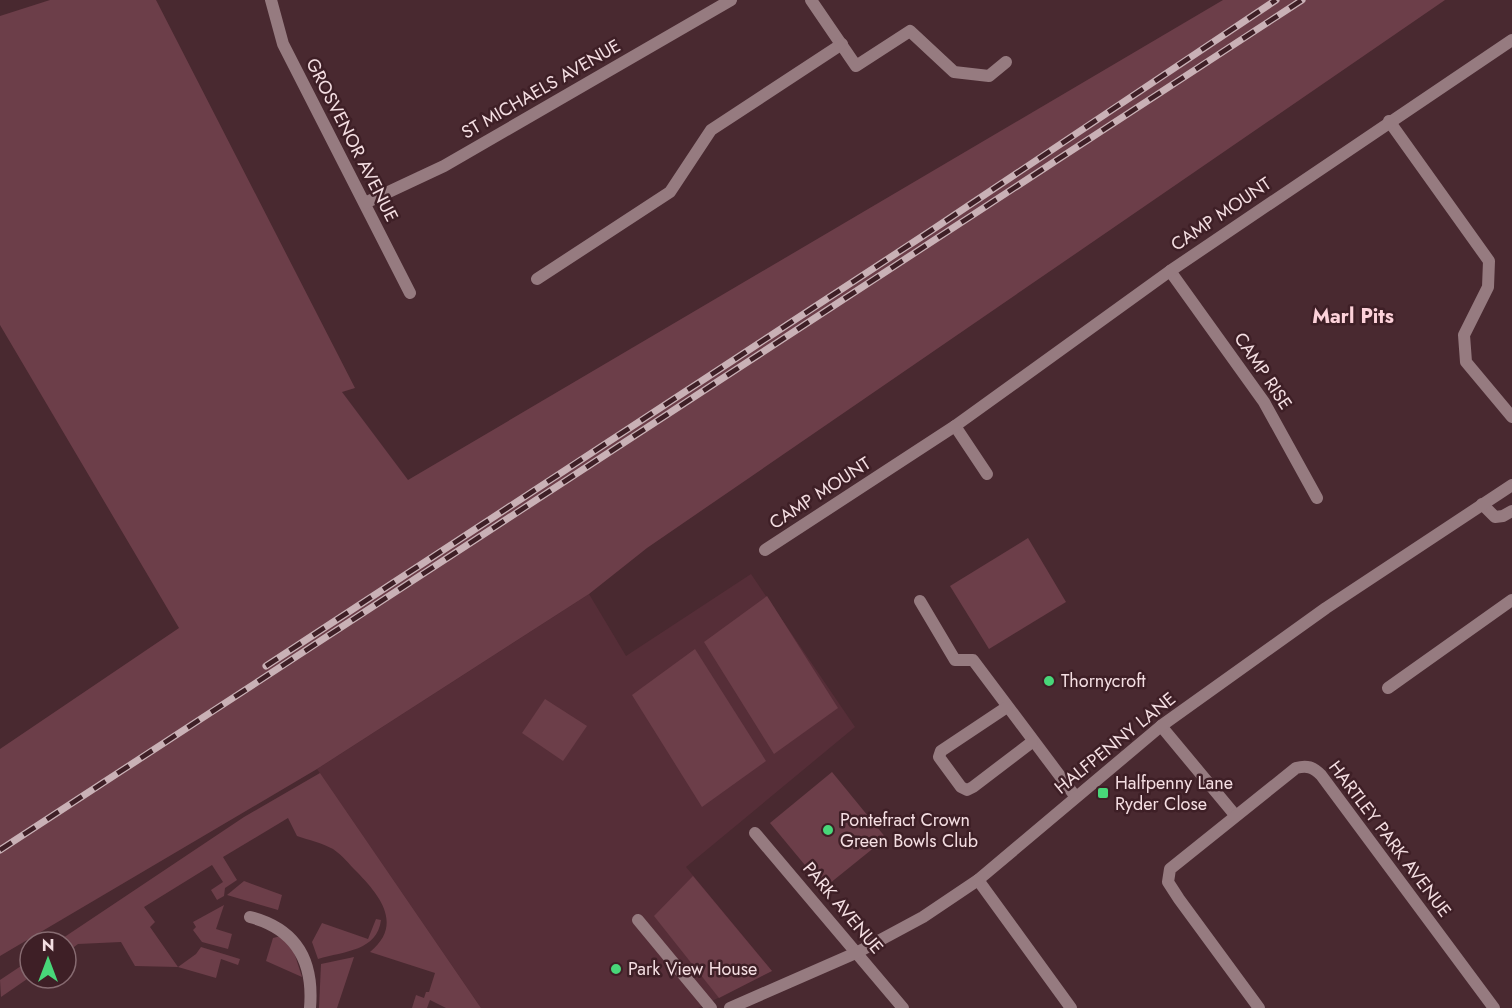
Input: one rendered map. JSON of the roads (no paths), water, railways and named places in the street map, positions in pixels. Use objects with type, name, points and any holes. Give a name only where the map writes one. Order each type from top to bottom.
[{"type":"street","name":"GROSVENOR AVENUE","points":[[271,0],[282,44],[410,293]]},
{"type":"street","name":"ST MICHAELS AVENUE","points":[[365,203],[444,166],[731,0]]},
{"type":"street","points":[[811,0],[856,66],[910,31],[954,72],[989,76],[1006,62]]},
{"type":"street","name":"CAMP MOUNT","points":[[765,550],[955,426],[1170,271],[1512,40]]},
{"type":"street","points":[[537,279],[670,192],[711,130],[842,44]]},
{"type":"street","points":[[1389,121],[1489,261],[1488,287],[1464,335],[1466,362],[1512,417]]},
{"type":"street","name":"CAMP RISE","points":[[1170,271],[1264,402],[1317,498]]},
{"type":"street","points":[[955,426],[987,474]]},
{"type":"street","name":"HALFPENNY LANE","points":[[734,1007],[858,952],[923,917],[978,880],[1161,726],[1326,608],[1512,484]]},
{"type":"street","points":[[1482,504],[1495,517],[1503,516],[1512,510]]},
{"type":"street","points":[[1388,688],[1512,600]]},
{"type":"street","points":[[920,601],[955,660],[973,660],[1032,742],[1076,796]]},
{"type":"street","points":[[1007,707],[941,751],[939,757],[962,787],[967,790],[1032,742]]},
{"type":"street","points":[[1161,726],[1235,815],[1170,868],[1168,882],[1259,1008]]},
{"type":"street","name":"HARTLEY PARK AVENUE","points":[[1235,815],[1296,768],[1304,766],[1314,768],[1494,1008]]},
{"type":"street","name":"PARK AVENUE","points":[[755,833],[858,952],[903,1008]]},
{"type":"street","points":[[978,880],[1069,1007]]},
{"type":"street","points":[[250,917],[279,927],[299,949],[307,963],[311,981],[310,1008]]},
{"type":"street","points":[[638,920],[711,1008]]},
{"type":"railway","points":[[266,666],[932,230],[1276,0]]},
{"type":"railway","points":[[0,850],[1302,0]]},
{"type":"place","name":"Thornycroft","points":[[1049,681]]},
{"type":"place","name":"Halfpenny Lane Ryder Close","points":[[1103,793]]},
{"type":"place","name":"Pontefract Crown Green Bowls Club","points":[[828,830]]},
{"type":"place","name":"Park View House","points":[[616,969]]},
{"type":"district","name":"Marl Pits","points":[[1353,316]]}]
